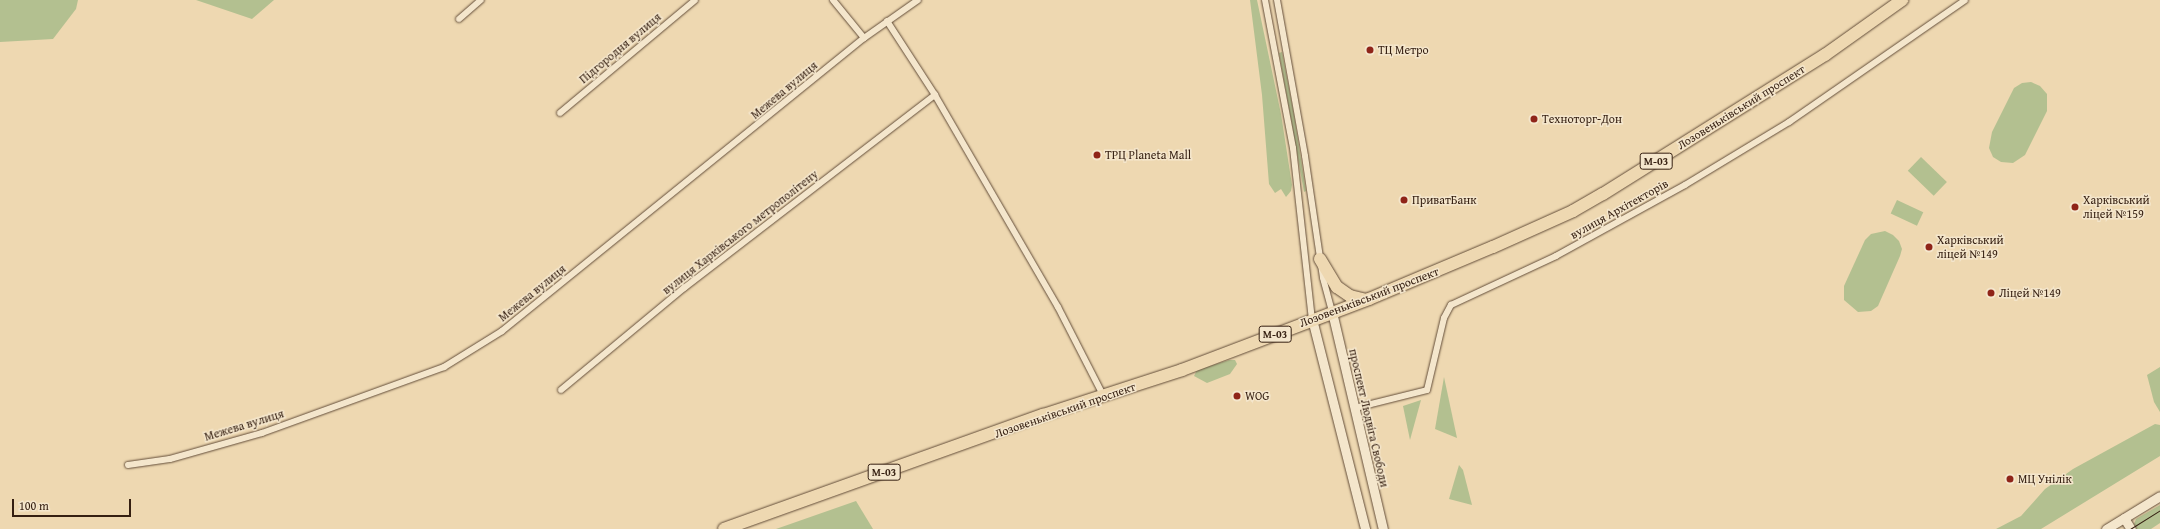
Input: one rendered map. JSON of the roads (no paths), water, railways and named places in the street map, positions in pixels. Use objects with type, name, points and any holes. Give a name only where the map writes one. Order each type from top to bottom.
[{"type":"highway","name":"Лозовеньківський проспект","points":[[724,529],[1043,415],[1104,397],[1239,348],[1312,319],[1366,300],[1573,211],[1825,55],[1902,0]]},
{"type":"highway","points":[[1320,259],[1337,287],[1350,296],[1366,300]]},
{"type":"main road","name":"проспект Людвіга Свободи","points":[[1332,312],[1382,529]]},
{"type":"main road","points":[[1312,319],[1365,529]]},
{"type":"main road","points":[[2106,529],[2160,496]]},
{"type":"main road","points":[[2124,518],[2131,529]]},
{"type":"street","points":[[459,19],[481,0]]},
{"type":"street","name":"Підгородня вулиця","points":[[560,113],[695,0]]},
{"type":"street","points":[[833,0],[864,38]]},
{"type":"street","name":"Межева вулиця","points":[[128,465],[170,459],[262,433],[444,367],[502,331],[909,2],[918,0]]},
{"type":"street","points":[[1264,0],[1293,148],[1312,319]]},
{"type":"street","points":[[1277,0],[1320,259],[1332,312]]},
{"type":"street","name":"вулиця Архітекторів","points":[[1355,408],[1427,390],[1444,318],[1451,304],[1556,256],[1685,185],[1789,122],[1965,0]]},
{"type":"street","points":[[887,21],[935,95],[1058,307],[1104,397]]},
{"type":"street","name":"вулиця Харківського метрополітену","points":[[561,390],[684,288],[935,95]]},
{"type":"street","points":[[1301,213],[1313,210]]},
{"type":"tram line","points":[[2130,529],[2160,510]]},
{"type":"place","name":"ТЦ Метро","points":[[1370,50]]},
{"type":"place","name":"Техноторг-Дон","points":[[1534,119]]},
{"type":"place","name":"ТРЦ Planeta Mall","points":[[1097,155]]},
{"type":"place","name":"ПриватБанк","points":[[1404,200]]},
{"type":"place","name":"Харківський ліцей №159","points":[[2075,207]]},
{"type":"place","name":"Харківський ліцей №149","points":[[1929,247]]},
{"type":"place","name":"Ліцей №149","points":[[1991,293]]},
{"type":"place","name":"WOG","points":[[1237,396]]},
{"type":"place","name":"МЦ Унілік","points":[[2010,479]]}]
